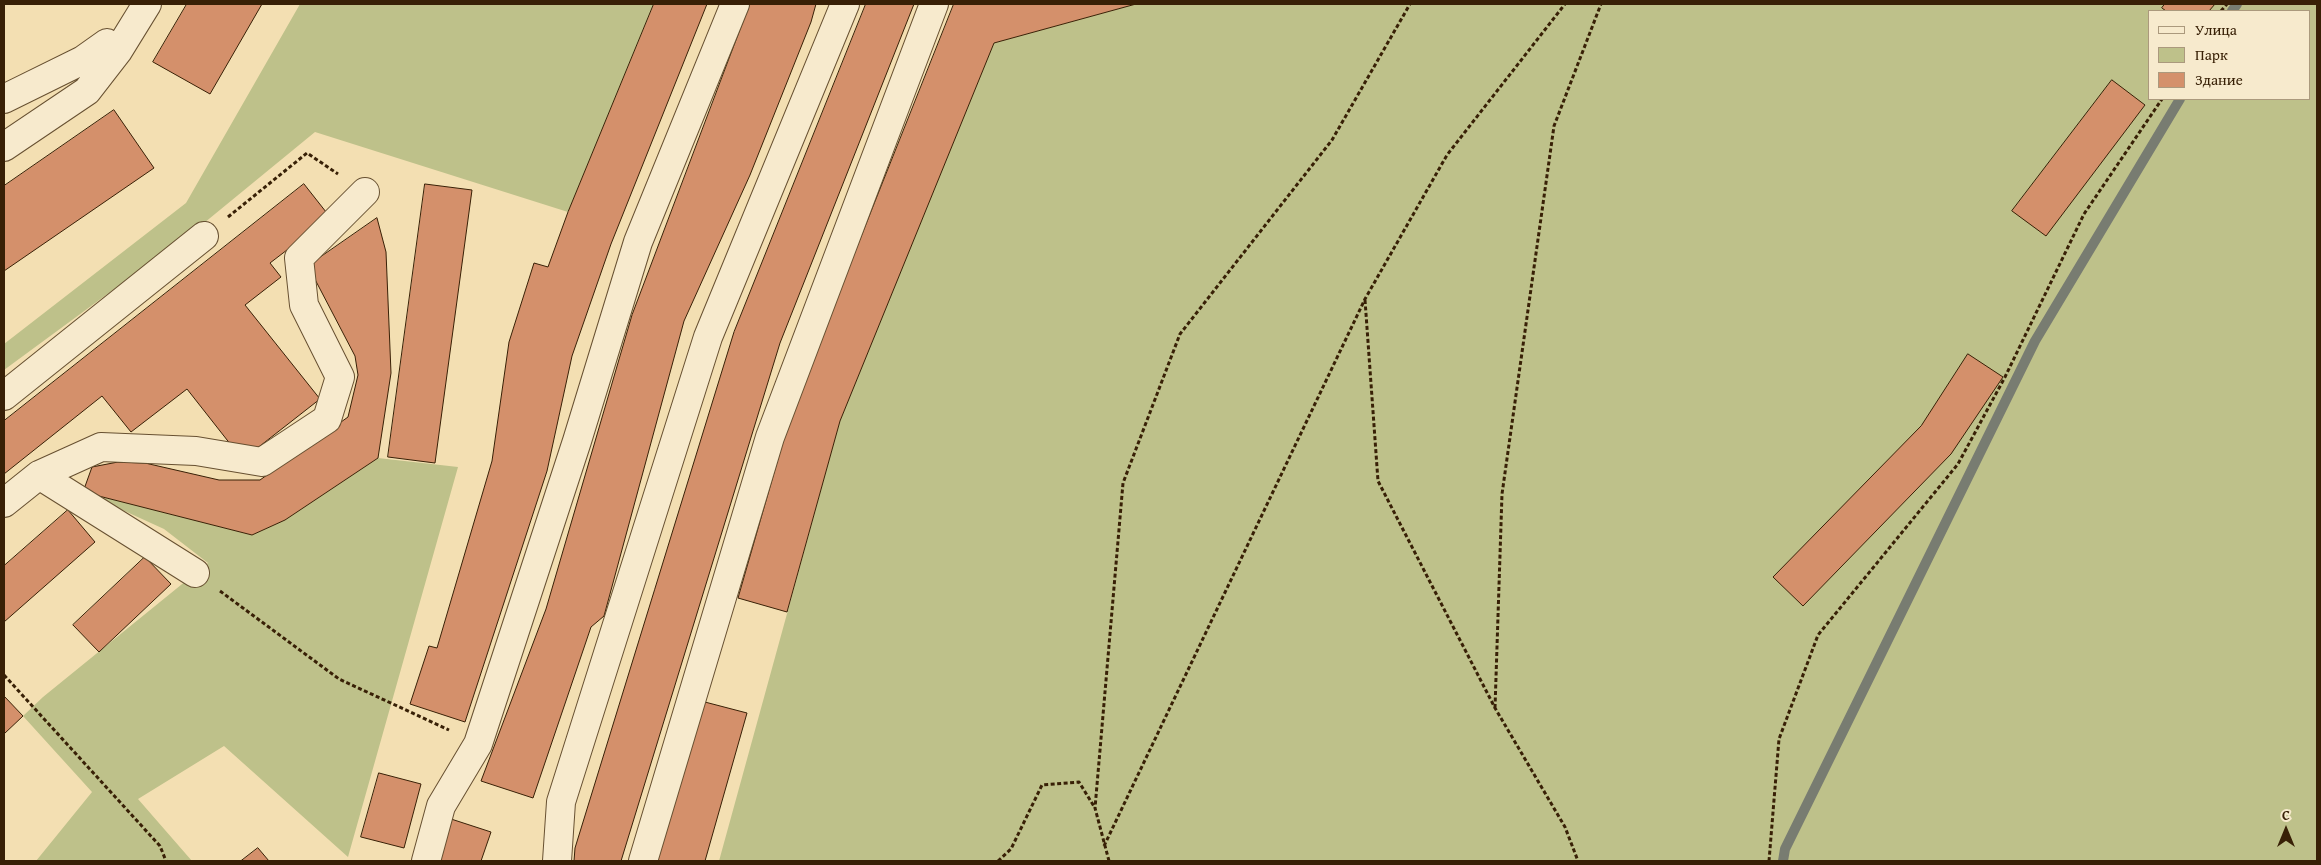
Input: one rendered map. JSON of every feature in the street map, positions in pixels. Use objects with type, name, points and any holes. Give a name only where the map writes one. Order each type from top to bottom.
[{"type":"lane","points":[[4,147],[87,91],[118,52],[147,4]]},
{"type":"lane","points":[[426,861],[441,806],[478,744],[578,441],[638,242],[734,4]]},
{"type":"lane","points":[[557,861],[561,802],[708,337],[845,4]]},
{"type":"lane","points":[[643,861],[770,437],[934,4]]},
{"type":"lane","points":[[4,99],[84,60],[106,43],[118,52]]},
{"type":"lane","points":[[4,503],[38,475],[100,447],[196,450],[262,462],[327,418],[340,377],[304,305],[299,258],[365,192]]},
{"type":"lane","points":[[4,396],[204,236]]},
{"type":"lane","points":[[38,475],[195,573]]},
{"type":"path","points":[[1109,861],[1095,808],[1123,482],[1180,334],[1332,140],[1410,4]]},
{"type":"path","points":[[1104,846],[1365,299],[1447,155],[1565,4]]},
{"type":"path","points":[[1495,708],[1502,494],[1554,126],[1601,4]]},
{"type":"path","points":[[1769,861],[1779,739],[1818,635],[1958,464],[2005,377],[2084,214],[2161,100]]},
{"type":"path","points":[[204,236],[307,153],[365,192]]},
{"type":"path","points":[[1365,299],[1378,481],[1495,708],[1565,827],[1578,861]]},
{"type":"path","points":[[195,573],[339,679],[478,744]]},
{"type":"path","points":[[4,674],[160,846],[166,861]]},
{"type":"path","points":[[998,861],[1011,849],[1042,785],[1079,782],[1095,808]]},
{"type":"green space","points":[[300,4],[654,4],[568,212],[315,132],[204,223],[4,370],[4,344],[186,203]]},
{"type":"green space","points":[[1136,4],[2317,4],[2317,861],[719,861],[840,421],[994,43]]},
{"type":"green space","points":[[378,458],[458,467],[348,857],[224,746],[138,799],[192,861],[36,861],[92,792],[23,716],[43,697],[208,563],[164,529],[83,492],[252,535],[285,520]]},
{"type":"building","points":[[187,4],[262,4],[210,94],[153,62]]},
{"type":"building","points":[[654,4],[707,4],[611,244],[572,356],[547,471],[465,722],[410,704],[429,646],[437,648],[492,461],[509,342],[534,263],[548,267],[568,212]]},
{"type":"building","points":[[750,4],[816,4],[811,22],[750,175],[684,321],[604,616],[591,627],[533,798],[481,781],[546,609],[632,315]]},
{"type":"building","points":[[866,4],[914,4],[780,343],[621,861],[574,861],[575,848],[734,332]]},
{"type":"building","points":[[954,4],[1136,4],[994,43],[840,421],[787,612],[738,598],[792,410]]},
{"type":"building","points":[[2165,4],[2215,4],[2210,10],[2165,10],[2162,8]]},
{"type":"building","points":[[2112,80],[2145,105],[2046,236],[2012,211]]},
{"type":"building","points":[[114,110],[154,168],[4,271],[4,186]]},
{"type":"building","points":[[304,184],[330,217],[270,263],[281,277],[245,305],[320,399],[251,453],[231,445],[187,389],[131,432],[102,396],[4,474],[4,421]]},
{"type":"building","points":[[425,184],[472,190],[435,463],[388,457]]},
{"type":"building","points":[[377,218],[386,252],[391,373],[378,458],[285,520],[252,535],[83,492],[92,467],[118,462],[145,463],[219,480],[260,480],[348,417],[358,375],[355,356],[308,266]]},
{"type":"building","points":[[1968,354],[2003,377],[1951,454],[1803,606],[1773,577],[1921,426]]},
{"type":"building","points":[[68,510],[95,542],[4,622],[4,566]]},
{"type":"building","points":[[145,557],[171,584],[99,652],[73,625]]},
{"type":"building","points":[[4,696],[23,716],[4,734]]},
{"type":"building","points":[[701,701],[747,713],[705,861],[656,861]]},
{"type":"building","points":[[379,773],[421,784],[404,848],[361,837]]},
{"type":"building","points":[[448,818],[491,832],[481,861],[434,861]]},
{"type":"building","points":[[258,848],[269,861],[241,861]]},
{"type":"waterway","points":[[2233,10],[2237,4]]},
{"type":"waterway","points":[[1783,861],[1785,849],[2035,341],[2179,100]]}]
